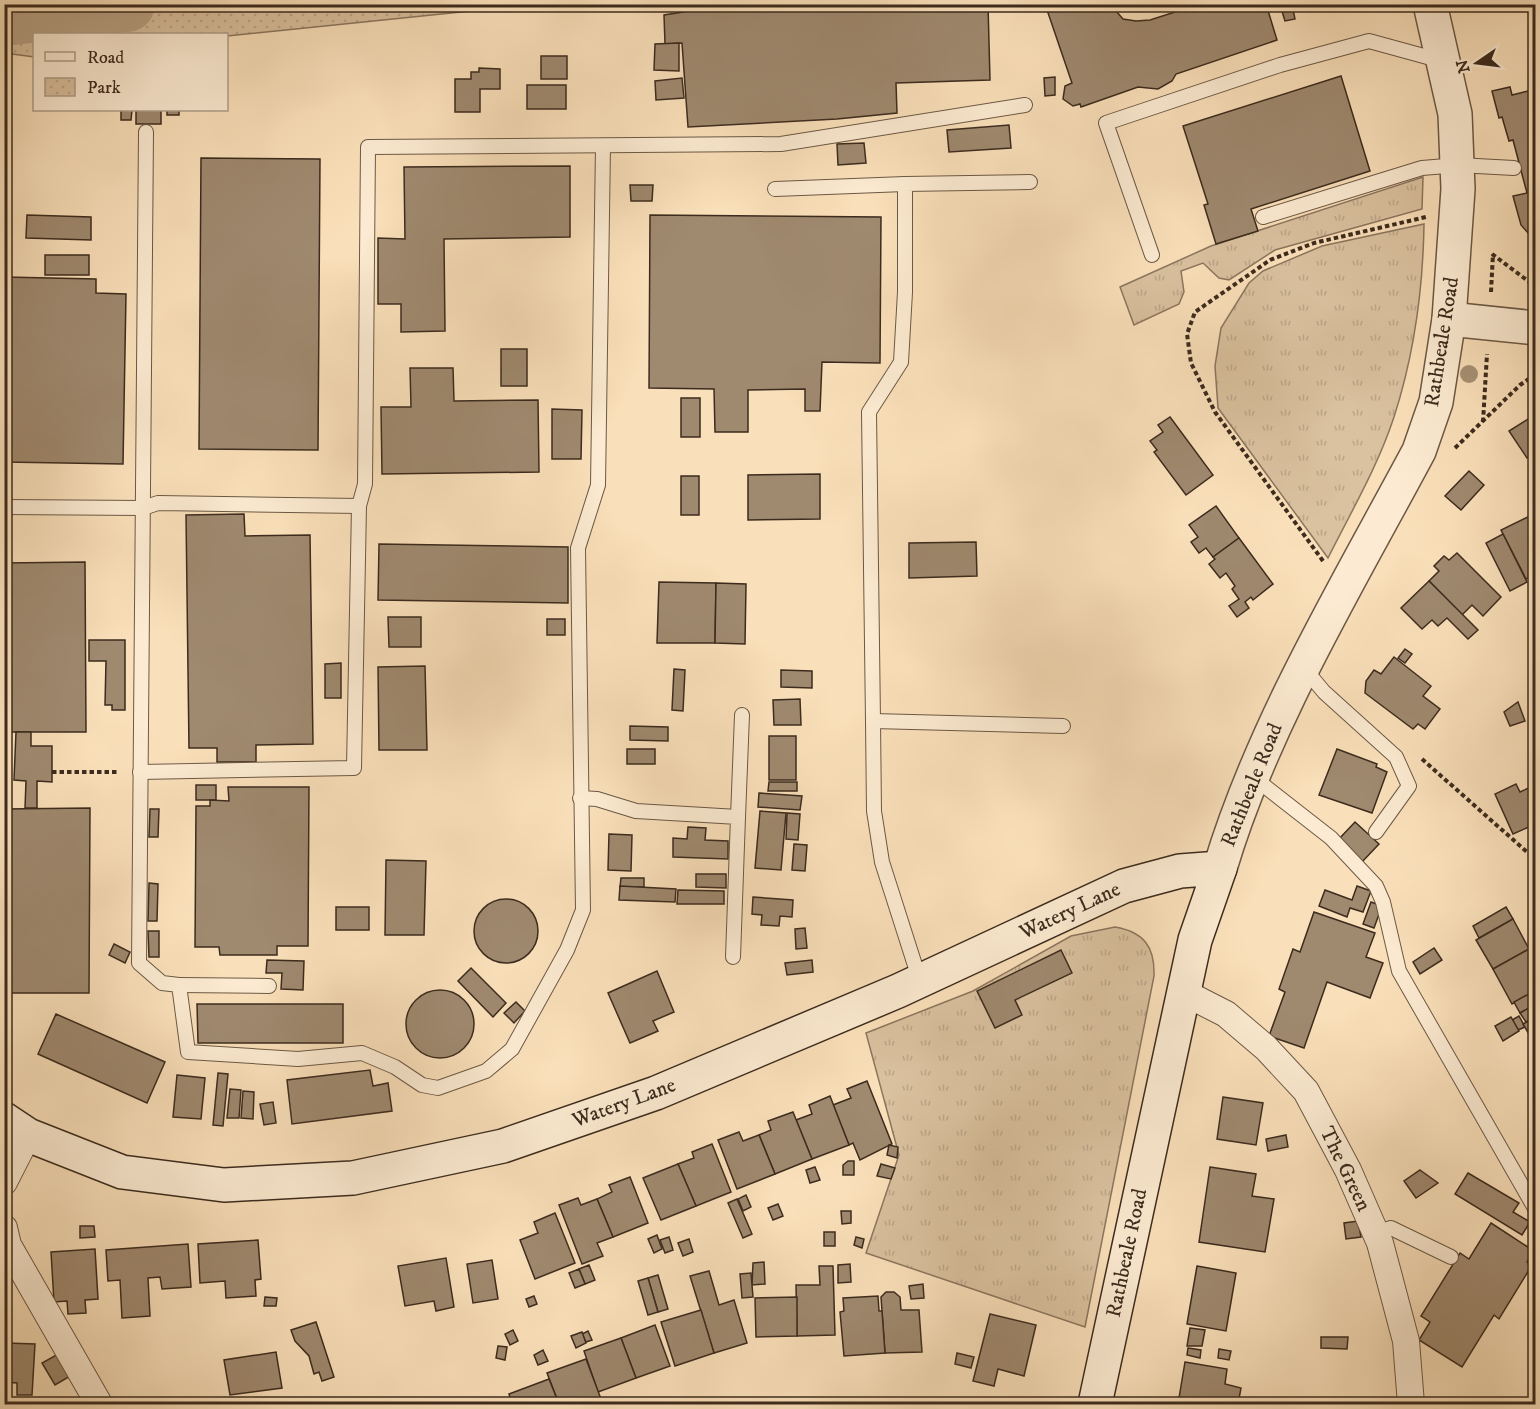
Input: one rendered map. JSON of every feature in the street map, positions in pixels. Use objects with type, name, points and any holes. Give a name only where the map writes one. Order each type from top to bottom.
[{"type":"main road","name":"Rathbeale Road","points":[[1095,1404],[1195,940],[1234,819],[1304,668],[1419,451],[1436,402],[1449,318],[1458,190],[1455,114],[1431,9]]},
{"type":"main road","points":[[1449,318],[1536,328]]},
{"type":"main road","name":"Watery Lane","points":[[16,1127],[122,1172],[224,1185],[353,1178],[503,1146],[645,1097],[920,981],[1124,886],[1180,871],[1220,868]]},
{"type":"street","name":"The Green","points":[[1183,992],[1226,1014],[1266,1048],[1306,1091],[1348,1170],[1375,1233],[1406,1341],[1411,1404]]},
{"type":"street","points":[[4,1182],[16,1127]]},
{"type":"street","points":[[4,1228],[8,1245],[99,1404]]},
{"type":"lane","points":[[1152,255],[1106,123],[1280,65],[1369,41],[1444,61]]},
{"type":"lane","points":[[140,772],[354,768],[359,506],[365,484],[368,147],[781,144],[1024,105]]},
{"type":"lane","points":[[146,132],[139,963],[162,983],[178,986],[269,987]]},
{"type":"lane","points":[[178,986],[188,1052],[298,1059],[362,1053],[395,1067],[422,1085],[438,1088],[486,1071],[512,1049],[543,997],[583,910],[578,548],[598,485],[603,146]]},
{"type":"lane","points":[[1263,217],[1422,168],[1458,190],[1514,168]]},
{"type":"lane","points":[[776,189],[905,183],[1030,182]]},
{"type":"lane","points":[[905,183],[905,292],[901,362],[869,412],[874,811],[882,862],[920,981]]},
{"type":"lane","points":[[4,507],[143,508],[158,503],[359,506]]},
{"type":"lane","points":[[1304,668],[1324,692],[1396,757],[1409,786],[1376,832]]},
{"type":"lane","points":[[733,957],[742,714]]},
{"type":"lane","points":[[873,721],[1063,726]]},
{"type":"lane","points":[[1252,776],[1331,838],[1376,886],[1383,902],[1399,971],[1536,1210]]},
{"type":"lane","points":[[580,798],[597,799],[636,812],[738,817]]},
{"type":"lane","points":[[1375,1233],[1391,1228],[1451,1257]]},
{"type":"path","points":[[1350,581],[1325,563],[1215,412],[1191,363],[1187,334],[1194,312],[1270,260],[1351,232],[1422,217],[1458,190]]},
{"type":"path","points":[[1455,253],[1493,254],[1536,287]]},
{"type":"path","points":[[1419,451],[1449,452],[1520,385],[1536,374]]},
{"type":"path","points":[[52,772],[140,772]]},
{"type":"green space","points":[[5,4],[530,5],[228,36],[228,33],[33,33],[33,57],[5,53]]},
{"type":"green space","points":[[1423,177],[1422,209],[1275,250],[1229,280],[1219,278],[1203,263],[1181,271],[1184,292],[1179,304],[1134,325],[1120,287],[1211,246]]},
{"type":"green space","points":[[1424,224],[1422,273],[1416,322],[1401,394],[1380,453],[1364,489],[1328,558],[1218,408],[1215,366],[1221,328],[1249,283],[1263,271],[1322,246]]},
{"type":"green space","points":[[1115,927],[1125,929],[1146,942],[1152,957],[1154,976],[1085,1327],[866,1253],[899,1155],[866,1033],[973,991],[1071,936]]},
{"type":"building","points":[[696,4],[988,4],[990,80],[896,83],[897,113],[837,119],[688,127],[682,43],[665,44],[664,15],[696,10]]},
{"type":"building","points":[[1053,4],[1110,4],[1123,19],[1136,21],[1150,20],[1200,4],[1266,4],[1277,40],[1176,74],[1172,81],[1158,89],[1138,87],[1081,107],[1080,104],[1073,106],[1063,99],[1065,86],[1072,83],[1046,7]]},
{"type":"building","points":[[1292,5],[1295,19],[1285,21],[1281,8]]},
{"type":"building","points":[[679,43],[679,71],[654,70],[655,44]]},
{"type":"building","points":[[541,56],[567,56],[567,79],[541,79]]},
{"type":"building","points":[[479,68],[500,69],[500,89],[480,89],[480,112],[455,112],[455,79],[471,79],[471,72],[479,72]]},
{"type":"building","points":[[1341,76],[1370,171],[1251,209],[1258,231],[1216,244],[1204,205],[1208,204],[1183,126]]},
{"type":"building","points":[[1055,77],[1055,95],[1045,96],[1044,78]]},
{"type":"building","points":[[682,78],[684,98],[656,100],[655,81]]},
{"type":"building","points":[[527,85],[566,85],[566,109],[527,109]]},
{"type":"building","points":[[1510,87],[1512,95],[1536,89],[1536,242],[1521,225],[1513,196],[1527,193],[1513,140],[1509,141],[1502,117],[1499,118],[1492,91]]},
{"type":"building","points":[[121,111],[132,111],[131,120],[121,120]]},
{"type":"building","points":[[136,111],[161,111],[161,124],[136,124]]},
{"type":"building","points":[[167,111],[179,111],[179,115],[167,115]]},
{"type":"building","points":[[1009,125],[1011,148],[949,152],[947,130]]},
{"type":"building","points":[[864,143],[866,163],[838,165],[837,144]]},
{"type":"building","points":[[201,158],[320,159],[318,450],[199,449]]},
{"type":"building","points":[[570,166],[570,237],[444,239],[445,331],[401,332],[401,304],[378,304],[378,238],[405,239],[404,167]]},
{"type":"building","points":[[630,185],[653,185],[652,201],[631,201]]},
{"type":"building","points":[[27,215],[91,217],[91,240],[26,238]]},
{"type":"building","points":[[650,215],[881,217],[880,363],[822,362],[820,411],[805,411],[805,389],[748,390],[748,432],[715,432],[714,389],[649,388]]},
{"type":"building","points":[[45,255],[89,255],[89,275],[45,275]]},
{"type":"building","points":[[4,277],[96,279],[96,293],[126,294],[123,464],[4,462]]},
{"type":"building","points":[[501,349],[527,349],[527,386],[501,386]]},
{"type":"building","points":[[410,368],[453,368],[454,401],[538,400],[539,472],[382,474],[381,407],[411,407]]},
{"type":"building","points":[[681,398],[700,398],[700,437],[681,437]]},
{"type":"building","points":[[552,409],[582,410],[581,459],[552,459]]},
{"type":"building","points":[[1536,414],[1536,452],[1527,458],[1509,431]]},
{"type":"building","points":[[1170,417],[1213,475],[1186,495],[1154,452],[1157,450],[1150,441],[1163,432],[1158,425]]},
{"type":"building","points":[[1469,471],[1484,485],[1461,510],[1445,496]]},
{"type":"building","points":[[820,474],[820,519],[748,520],[748,475]]},
{"type":"building","points":[[681,476],[699,476],[699,515],[681,515]]},
{"type":"building","points":[[1216,506],[1239,538],[1213,557],[1206,548],[1199,553],[1191,542],[1198,537],[1189,525]]},
{"type":"building","points":[[1536,513],[1536,574],[1526,579],[1501,530]]},
{"type":"building","points":[[244,514],[245,536],[310,535],[313,744],[256,745],[256,762],[217,762],[217,748],[189,748],[186,515]]},
{"type":"building","points":[[1503,534],[1527,582],[1510,591],[1486,543]]},
{"type":"building","points":[[1239,538],[1273,584],[1253,600],[1251,597],[1245,602],[1249,608],[1237,617],[1229,606],[1239,599],[1232,589],[1235,586],[1226,573],[1220,578],[1209,564],[1215,559],[1213,557]]},
{"type":"building","points":[[976,542],[977,576],[909,578],[909,543]]},
{"type":"building","points":[[379,544],[568,547],[568,603],[378,600]]},
{"type":"building","points":[[1457,553],[1501,597],[1483,616],[1472,605],[1462,615],[1429,581],[1439,571],[1434,566],[1444,556],[1449,560]]},
{"type":"building","points":[[85,562],[86,732],[4,732],[4,563]]},
{"type":"building","points":[[1429,581],[1478,630],[1468,639],[1447,618],[1438,626],[1432,620],[1422,629],[1401,608]]},
{"type":"building","points":[[659,582],[716,583],[715,643],[657,643]]},
{"type":"building","points":[[716,583],[746,584],[745,644],[715,643]]},
{"type":"building","points":[[388,617],[421,617],[421,647],[389,647]]},
{"type":"building","points":[[547,619],[565,619],[565,635],[547,635]]},
{"type":"building","points":[[89,640],[125,640],[125,710],[112,710],[112,705],[105,705],[106,661],[89,661]]},
{"type":"building","points":[[1405,649],[1412,654],[1405,663],[1398,658]]},
{"type":"building","points":[[1394,657],[1431,686],[1423,696],[1440,709],[1425,729],[1418,724],[1413,729],[1365,693],[1366,681],[1374,670],[1381,674]]},
{"type":"building","points":[[341,663],[341,698],[325,698],[325,664]]},
{"type":"building","points":[[425,666],[427,750],[379,750],[378,667]]},
{"type":"building","points":[[674,669],[685,670],[683,711],[672,710]]},
{"type":"building","points":[[781,670],[812,671],[812,688],[781,687]]},
{"type":"building","points":[[800,699],[801,725],[774,725],[773,700]]},
{"type":"building","points":[[1518,702],[1525,721],[1510,726],[1504,712]]},
{"type":"building","points":[[630,726],[668,727],[668,741],[630,740]]},
{"type":"building","points":[[16,732],[31,732],[31,746],[52,746],[52,782],[37,781],[37,808],[25,808],[26,781],[14,780]]},
{"type":"building","points":[[769,736],[796,736],[796,780],[769,780]]},
{"type":"building","points":[[627,749],[655,749],[655,764],[627,764]]},
{"type":"building","points":[[1337,749],[1377,764],[1376,767],[1387,772],[1372,813],[1319,795]]},
{"type":"building","points":[[1536,776],[1536,830],[1533,831],[1531,826],[1513,834],[1495,794],[1516,784],[1520,792],[1533,786],[1529,779]]},
{"type":"building","points":[[769,782],[797,782],[797,791],[768,791]]},
{"type":"building","points":[[196,785],[216,785],[216,800],[196,800]]},
{"type":"building","points":[[228,787],[309,787],[308,946],[277,946],[277,955],[220,955],[219,947],[195,947],[196,806],[210,806],[210,800],[229,801]]},
{"type":"building","points":[[759,793],[802,796],[800,810],[758,807]]},
{"type":"building","points":[[90,808],[89,993],[4,993],[4,809]]},
{"type":"building","points":[[150,809],[159,809],[158,837],[149,837]]},
{"type":"building","points":[[760,811],[786,813],[781,870],[755,868]]},
{"type":"building","points":[[787,813],[800,814],[798,840],[786,839]]},
{"type":"building","points":[[1355,822],[1379,844],[1362,862],[1338,840]]},
{"type":"building","points":[[688,827],[706,828],[705,840],[728,841],[728,859],[673,857],[673,838],[687,839]]},
{"type":"building","points":[[609,834],[632,835],[631,871],[608,870]]},
{"type":"building","points":[[794,844],[807,845],[805,871],[792,870]]},
{"type":"building","points":[[386,860],[426,861],[424,935],[385,935]]},
{"type":"building","points":[[696,874],[726,874],[726,888],[696,887]]},
{"type":"building","points":[[621,878],[644,878],[644,887],[620,887]]},
{"type":"building","points":[[149,883],[158,884],[157,921],[148,921]]},
{"type":"building","points":[[620,886],[676,889],[675,902],[619,900]]},
{"type":"building","points":[[1357,886],[1371,891],[1363,912],[1350,908],[1347,917],[1319,906],[1325,890],[1352,900]]},
{"type":"building","points":[[678,890],[724,891],[724,904],[677,904]]},
{"type":"building","points":[[753,897],[793,900],[792,917],[780,916],[779,926],[761,925],[762,915],[752,914]]},
{"type":"building","points":[[506,899],[518,901],[529,908],[536,919],[538,931],[536,943],[529,954],[518,961],[506,963],[494,961],[483,954],[476,943],[474,931],[476,919],[483,908],[494,901]]},
{"type":"building","points":[[1371,902],[1382,906],[1374,928],[1363,924]]},
{"type":"building","points":[[336,907],[369,907],[369,930],[336,930]]},
{"type":"building","points":[[1506,907],[1513,919],[1479,938],[1473,926]]},
{"type":"building","points":[[1314,912],[1375,933],[1366,957],[1383,963],[1370,998],[1327,982],[1304,1048],[1269,1036],[1285,992],[1279,989],[1293,949],[1300,952]]},
{"type":"building","points":[[1513,919],[1529,949],[1493,969],[1476,940]]},
{"type":"building","points":[[805,928],[807,948],[796,949],[795,929]]},
{"type":"building","points":[[148,931],[159,931],[159,957],[149,957]]},
{"type":"building","points":[[114,944],[130,952],[125,963],[109,955]]},
{"type":"building","points":[[1434,948],[1442,960],[1420,974],[1413,962]]},
{"type":"building","points":[[1529,949],[1536,960],[1536,990],[1512,1004],[1493,969]]},
{"type":"building","points":[[1061,950],[1072,973],[1015,1000],[1022,1015],[995,1028],[977,991]]},
{"type":"building","points":[[267,960],[304,961],[303,990],[281,989],[282,973],[266,973]]},
{"type":"building","points":[[812,960],[813,972],[787,975],[785,963]]},
{"type":"building","points":[[471,968],[506,1003],[493,1017],[458,981]]},
{"type":"building","points":[[657,971],[674,1012],[653,1021],[658,1031],[630,1043],[608,993]]},
{"type":"building","points":[[440,990],[453,993],[464,1000],[471,1011],[474,1024],[471,1037],[464,1048],[453,1055],[440,1058],[427,1055],[416,1048],[409,1037],[406,1024],[409,1011],[416,1000],[427,993]]},
{"type":"building","points":[[1536,990],[1536,1004],[1520,1013],[1514,1002]]},
{"type":"building","points":[[516,1002],[525,1011],[514,1023],[504,1013]]},
{"type":"building","points":[[197,1004],[343,1004],[343,1043],[198,1043]]},
{"type":"building","points":[[1536,1004],[1536,1017],[1526,1022],[1520,1013]]},
{"type":"building","points":[[56,1014],[165,1062],[147,1103],[38,1054]]},
{"type":"building","points":[[1519,1016],[1525,1027],[1518,1030],[1512,1020]]},
{"type":"building","points":[[1511,1017],[1519,1031],[1503,1041],[1495,1026]]},
{"type":"building","points":[[1536,1017],[1536,1046],[1523,1024]]},
{"type":"building","points":[[370,1070],[373,1086],[388,1083],[392,1111],[292,1124],[287,1080]]},
{"type":"building","points":[[218,1073],[228,1074],[223,1126],[213,1125]]},
{"type":"building","points":[[177,1075],[205,1078],[201,1119],[173,1117]]},
{"type":"building","points":[[867,1081],[892,1144],[860,1160],[853,1143],[849,1145],[833,1105],[851,1098],[847,1089]]},
{"type":"building","points":[[230,1089],[241,1090],[239,1118],[227,1118]]},
{"type":"building","points":[[243,1091],[254,1092],[253,1119],[241,1118]]},
{"type":"building","points":[[830,1096],[849,1145],[812,1159],[796,1120],[812,1114],[809,1105]]},
{"type":"building","points":[[1223,1097],[1263,1103],[1256,1145],[1217,1139]]},
{"type":"building","points":[[273,1102],[276,1123],[264,1125],[260,1104]]},
{"type":"building","points":[[793,1112],[812,1159],[775,1174],[759,1135],[771,1130],[768,1121]]},
{"type":"building","points":[[739,1132],[743,1141],[759,1135],[775,1174],[737,1189],[718,1140]]},
{"type":"building","points":[[1286,1135],[1288,1147],[1268,1151],[1266,1139]]},
{"type":"building","points":[[712,1144],[731,1192],[696,1206],[678,1164],[694,1158],[692,1152]]},
{"type":"building","points":[[889,1145],[898,1147],[897,1158],[887,1155]]},
{"type":"building","points":[[848,1161],[854,1161],[854,1175],[843,1175],[843,1165]]},
{"type":"building","points":[[678,1164],[696,1206],[661,1220],[643,1178]]},
{"type":"building","points":[[881,1164],[895,1168],[891,1179],[877,1176]]},
{"type":"building","points":[[815,1167],[820,1180],[810,1183],[806,1170]]},
{"type":"building","points":[[1210,1167],[1256,1174],[1252,1196],[1274,1199],[1265,1252],[1199,1242]]},
{"type":"building","points":[[1420,1170],[1438,1183],[1416,1198],[1404,1181]]},
{"type":"building","points":[[1468,1173],[1519,1203],[1513,1212],[1530,1222],[1522,1235],[1455,1194]]},
{"type":"building","points":[[630,1177],[648,1223],[613,1237],[597,1199],[612,1192],[609,1185]]},
{"type":"building","points":[[746,1195],[751,1207],[743,1211],[738,1199]]},
{"type":"building","points":[[578,1198],[581,1205],[597,1199],[613,1237],[597,1243],[603,1256],[582,1264],[559,1205]]},
{"type":"building","points":[[737,1199],[752,1234],[743,1238],[728,1203]]},
{"type":"building","points":[[778,1204],[783,1216],[773,1220],[768,1208]]},
{"type":"building","points":[[841,1211],[851,1211],[851,1223],[842,1224]]},
{"type":"building","points":[[555,1213],[575,1263],[535,1279],[520,1240],[538,1233],[534,1222]]},
{"type":"building","points":[[1358,1221],[1361,1237],[1346,1239],[1344,1223]]},
{"type":"building","points":[[1491,1223],[1534,1251],[1527,1262],[1532,1265],[1499,1319],[1494,1315],[1462,1367],[1419,1340],[1430,1322],[1421,1316],[1460,1253],[1469,1259]]},
{"type":"building","points":[[80,1226],[94,1226],[95,1237],[80,1238]]},
{"type":"building","points":[[824,1232],[835,1232],[835,1246],[824,1246]]},
{"type":"building","points":[[657,1235],[662,1249],[654,1253],[648,1239]]},
{"type":"building","points":[[669,1237],[673,1250],[665,1253],[660,1240]]},
{"type":"building","points":[[856,1237],[864,1239],[862,1248],[854,1245]]},
{"type":"building","points":[[689,1239],[693,1252],[683,1256],[678,1243]]},
{"type":"building","points":[[258,1240],[261,1279],[255,1280],[256,1296],[226,1298],[225,1281],[200,1283],[198,1244]]},
{"type":"building","points":[[188,1244],[191,1287],[162,1289],[160,1277],[148,1278],[150,1316],[122,1318],[120,1280],[108,1281],[106,1250]]},
{"type":"building","points":[[95,1249],[98,1299],[85,1300],[86,1313],[68,1314],[67,1301],[54,1302],[51,1252]]},
{"type":"building","points":[[446,1258],[454,1307],[436,1311],[434,1301],[405,1306],[398,1266]]},
{"type":"building","points":[[492,1260],[498,1299],[473,1303],[467,1264]]},
{"type":"building","points":[[764,1262],[765,1284],[752,1285],[753,1263]]},
{"type":"building","points":[[850,1264],[851,1282],[838,1283],[838,1265]]},
{"type":"building","points":[[589,1265],[595,1280],[585,1284],[579,1269]]},
{"type":"building","points":[[819,1266],[833,1266],[835,1335],[797,1336],[796,1285],[820,1285]]},
{"type":"building","points":[[1197,1266],[1236,1273],[1226,1331],[1187,1324]]},
{"type":"building","points":[[579,1269],[585,1284],[575,1288],[569,1273]]},
{"type":"building","points":[[709,1271],[719,1305],[734,1300],[747,1343],[714,1353],[690,1276]]},
{"type":"building","points":[[751,1273],[753,1297],[742,1298],[740,1274]]},
{"type":"building","points":[[658,1275],[668,1309],[658,1312],[648,1278]]},
{"type":"building","points":[[648,1278],[658,1312],[648,1315],[638,1281]]},
{"type":"building","points":[[923,1284],[924,1298],[911,1299],[909,1286]]},
{"type":"building","points":[[886,1292],[894,1292],[900,1297],[901,1310],[919,1310],[922,1352],[885,1353],[881,1297]]},
{"type":"building","points":[[534,1296],[537,1304],[529,1307],[526,1299]]},
{"type":"building","points":[[878,1296],[879,1311],[882,1311],[885,1353],[844,1356],[840,1312],[844,1311],[843,1298]]},
{"type":"building","points":[[265,1297],[277,1298],[276,1306],[264,1306]]},
{"type":"building","points":[[797,1297],[797,1336],[756,1337],[755,1298]]},
{"type":"building","points":[[701,1310],[714,1353],[675,1366],[661,1322]]},
{"type":"building","points":[[990,1314],[1036,1325],[1024,1376],[998,1369],[994,1386],[973,1381]]},
{"type":"building","points":[[316,1322],[334,1377],[322,1381],[319,1372],[314,1374],[309,1356],[295,1341],[291,1330]]},
{"type":"building","points":[[655,1325],[670,1366],[636,1378],[621,1338]]},
{"type":"building","points":[[1190,1328],[1205,1330],[1202,1346],[1187,1346]]},
{"type":"building","points":[[513,1330],[518,1341],[510,1345],[505,1334]]},
{"type":"building","points":[[588,1331],[592,1340],[586,1342],[582,1334]]},
{"type":"building","points":[[582,1332],[586,1343],[576,1348],[571,1336]]},
{"type":"building","points":[[4,1337],[6,1343],[35,1344],[32,1395],[17,1395],[17,1383],[4,1382]]},
{"type":"building","points":[[1321,1337],[1348,1337],[1347,1349],[1321,1348]]},
{"type":"building","points":[[621,1338],[636,1378],[598,1392],[584,1351]]},
{"type":"building","points":[[498,1346],[507,1347],[505,1360],[496,1358]]},
{"type":"building","points":[[1188,1348],[1201,1350],[1200,1358],[1187,1355]]},
{"type":"building","points":[[1219,1349],[1231,1351],[1229,1360],[1218,1358]]},
{"type":"building","points":[[543,1350],[548,1361],[538,1365],[534,1355]]},
{"type":"building","points":[[276,1352],[282,1388],[230,1395],[224,1360]]},
{"type":"building","points":[[60,1353],[72,1375],[55,1385],[42,1363]]},
{"type":"building","points":[[957,1353],[974,1357],[971,1368],[955,1364]]},
{"type":"building","points":[[586,1359],[601,1399],[587,1404],[559,1404],[547,1373]]},
{"type":"building","points":[[1185,1362],[1227,1369],[1225,1384],[1241,1388],[1238,1404],[1178,1404]]},
{"type":"building","points":[[549,1379],[559,1404],[512,1404],[509,1394]]},
{"type":"building","points":[[1364,1398],[1382,1398],[1382,1404],[1365,1404]]},
{"type":"waterway","points":[[4,18],[127,4]]}]
